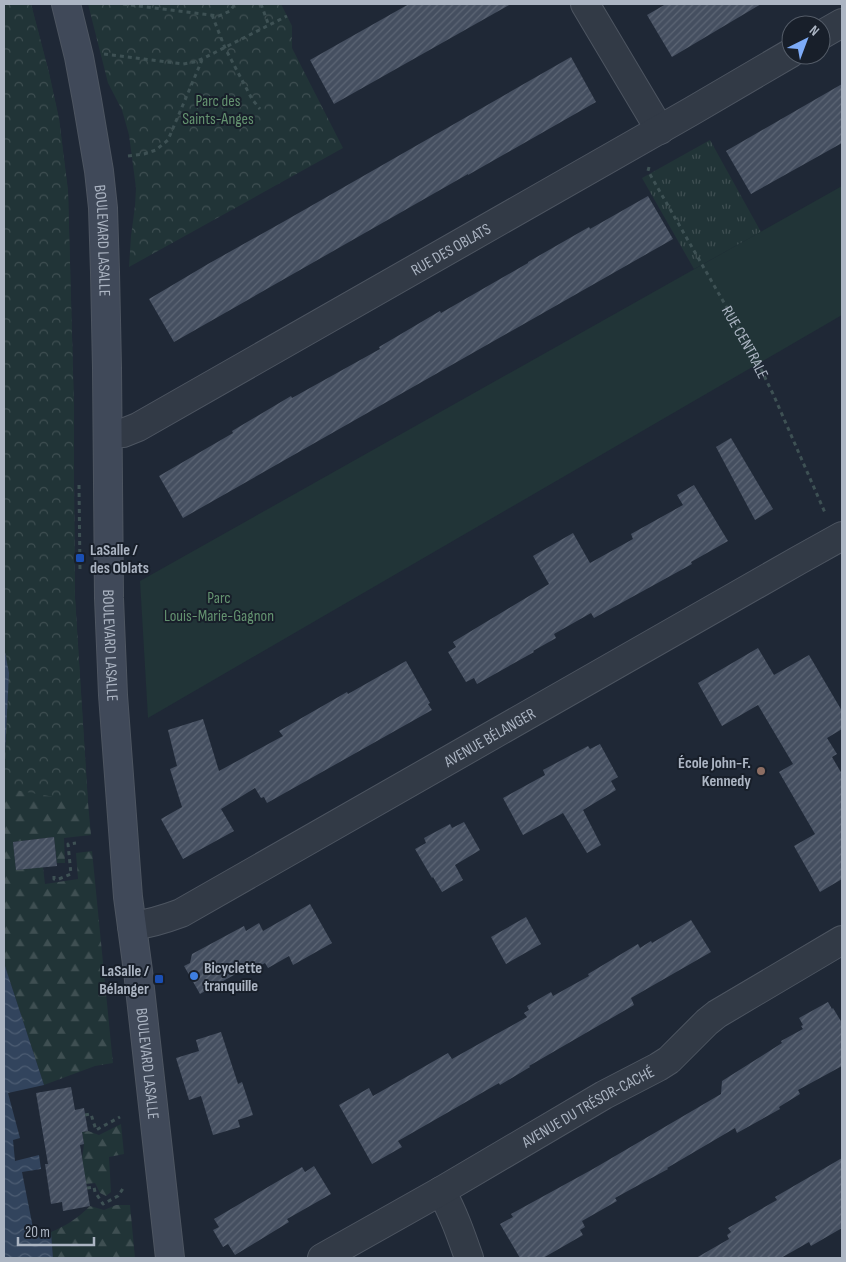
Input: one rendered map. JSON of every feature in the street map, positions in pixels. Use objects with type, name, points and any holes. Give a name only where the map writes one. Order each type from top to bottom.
[{"type":"main road","name":"BOULEVARD LASALLE","points":[[66,4],[87,100],[96,150],[101,195],[106,272],[110,632],[116,730],[128,897],[170,1258]]},
{"type":"street","points":[[585,4],[660,130]]},
{"type":"street","points":[[831,29],[842,23]]},
{"type":"street","name":"RUE DES OBLATS","points":[[108,434],[123,433],[138,427],[660,130],[781,59]]},
{"type":"street","name":"AVENUE BÉLANGER","points":[[132,926],[153,922],[181,913],[836,540]]},
{"type":"street","name":"AVENUE DU TRÉSOR-CACHÉ","points":[[322,1258],[441,1191],[604,1095],[669,1060],[717,1014],[842,940]]},
{"type":"street","points":[[441,1191],[450,1205],[469,1258]]},
{"type":"path","points":[[124,4],[219,16],[225,14],[235,4]]},
{"type":"path","points":[[260,4],[269,26]]},
{"type":"path","points":[[212,15],[225,48],[252,99],[260,109]]},
{"type":"path","points":[[107,54],[183,64],[194,62],[202,60],[287,16]]},
{"type":"path","points":[[128,156],[150,152],[162,146],[168,140],[202,60]]},
{"type":"path","name":"RUE CENTRALE","points":[[648,171],[753,353],[774,396],[836,540]]},
{"type":"path","points":[[54,876],[54,880],[71,874],[68,844],[76,843]]},
{"type":"path","points":[[85,1115],[91,1114],[96,1130],[120,1117]]},
{"type":"path","points":[[87,1188],[94,1187],[94,1192],[103,1204],[118,1196],[124,1187]]},
{"type":"green space","points":[[4,4],[31,4],[59,119],[68,191],[74,408],[75,598],[91,835],[64,838],[65,863],[57,863],[54,837],[13,842],[16,870],[43,867],[45,884],[78,879],[76,853],[92,851],[113,1063],[95,1066],[44,1085],[4,963],[4,772],[9,673],[4,647]]},
{"type":"green space","points":[[4,4],[31,4],[59,119],[68,191],[74,408],[75,598],[88,803],[4,788],[9,673],[4,647]]},
{"type":"green space","name":"Parc des Saints-Anges","points":[[88,4],[281,4],[292,26],[292,48],[343,148],[129,267],[136,188],[129,135],[122,110],[108,83]]},
{"type":"green space","points":[[710,140],[761,232],[694,269],[642,178]]},
{"type":"green space","name":"Parc Louis-Marie-Gagnon","points":[[842,186],[842,315],[148,718],[140,581]]},
{"type":"green space","points":[[121,1124],[124,1154],[109,1157],[111,1192],[106,1196],[100,1193],[95,1183],[86,1184],[82,1159],[84,1144],[82,1132],[88,1131],[99,1135]]},
{"type":"green space","points":[[116,1205],[130,1205],[135,1258],[53,1258],[51,1232],[81,1215],[90,1206],[104,1210]]},
{"type":"water","points":[[4,647],[9,673],[4,772]]},
{"type":"water","points":[[4,963],[44,1085],[8,1093],[20,1138],[13,1140],[15,1161],[39,1155],[41,1169],[22,1172],[34,1233],[51,1232],[53,1258],[4,1258]]},
{"type":"building","points":[[409,4],[511,4],[334,104],[310,60]]},
{"type":"building","points":[[666,4],[761,4],[672,57],[647,15]]},
{"type":"building","points":[[571,57],[596,102],[174,342],[149,299]]},
{"type":"building","points":[[842,84],[842,143],[751,194],[726,151]]},
{"type":"building","points":[[648,196],[673,239],[183,518],[159,476],[233,433],[232,431],[291,396],[292,398],[380,349],[379,347],[440,311],[441,313],[589,227],[590,229]]},
{"type":"building","points":[[731,438],[773,509],[755,520],[716,447]]},
{"type":"building","points":[[694,485],[728,541],[691,562],[692,564],[594,618],[591,613],[554,634],[556,638],[477,684],[474,678],[466,682],[448,652],[456,647],[453,642],[549,584],[533,556],[573,533],[590,563],[633,539],[631,534],[683,505],[677,495]]},
{"type":"building","points":[[758,648],[774,675],[809,655],[842,711],[842,729],[827,738],[837,754],[832,757],[842,774],[842,879],[820,892],[794,846],[815,834],[779,772],[793,764],[758,705],[722,726],[698,683]]},
{"type":"building","points":[[406,661],[430,703],[428,704],[432,710],[267,803],[264,797],[261,798],[255,788],[221,809],[234,831],[183,859],[161,819],[182,807],[170,769],[177,766],[168,730],[203,719],[219,771],[283,736],[279,731]]},
{"type":"building","points":[[600,744],[618,777],[611,781],[616,790],[583,810],[601,845],[587,853],[563,813],[523,835],[503,798],[545,775],[543,770],[588,746],[590,749]]},
{"type":"building","points":[[464,822],[480,850],[455,865],[463,880],[442,892],[415,849],[426,843],[424,838],[450,824],[452,828]]},
{"type":"building","points":[[54,837],[57,866],[16,870],[13,842]]},
{"type":"building","points":[[310,904],[332,943],[293,965],[289,956],[268,968],[265,963],[243,975],[241,971],[200,994],[184,966],[190,963],[192,954],[244,926],[246,931],[259,923],[263,931]]},
{"type":"building","points":[[526,917],[541,944],[506,964],[491,937]]},
{"type":"building","points":[[691,920],[711,952],[631,998],[634,1005],[500,1085],[499,1083],[398,1141],[402,1147],[372,1164],[339,1105],[369,1088],[373,1096],[448,1053],[452,1059],[527,1017],[524,1013],[529,1010],[527,1006],[551,992],[553,996],[589,976],[588,974],[638,944],[640,948],[651,941],[652,943]]},
{"type":"building","points":[[828,1002],[842,1023],[842,1066],[798,1090],[800,1094],[779,1107],[780,1109],[737,1133],[735,1128],[668,1169],[615,1198],[617,1201],[582,1221],[585,1227],[580,1230],[583,1235],[543,1258],[520,1258],[500,1224],[513,1217],[511,1214],[593,1169],[721,1094],[722,1081],[782,1043],[781,1041],[803,1029],[799,1018]]},
{"type":"building","points":[[221,1032],[238,1084],[242,1082],[253,1115],[238,1120],[240,1127],[213,1135],[201,1096],[189,1100],[176,1058],[199,1051],[196,1040]]},
{"type":"building","points":[[71,1087],[75,1110],[84,1108],[88,1131],[82,1132],[84,1144],[80,1145],[90,1206],[63,1211],[62,1202],[51,1204],[45,1164],[48,1164],[36,1093]]},
{"type":"building","points":[[842,1158],[842,1228],[811,1246],[809,1242],[781,1258],[696,1258],[729,1239],[727,1235],[731,1232],[728,1228],[777,1200],[775,1197]]},
{"type":"building","points":[[314,1166],[331,1194],[287,1219],[289,1222],[235,1255],[228,1244],[223,1247],[213,1230],[219,1227],[214,1219],[302,1167],[305,1172]]},
{"type":"place","name":"LaSalle / des Oblats","points":[[80,558]]},
{"type":"place","name":"École John-F. Kennedy","points":[[761,771]]},
{"type":"place","name":"Bicyclette tranquille","points":[[194,976]]},
{"type":"place","name":"LaSalle / Bélanger","points":[[159,979]]}]
